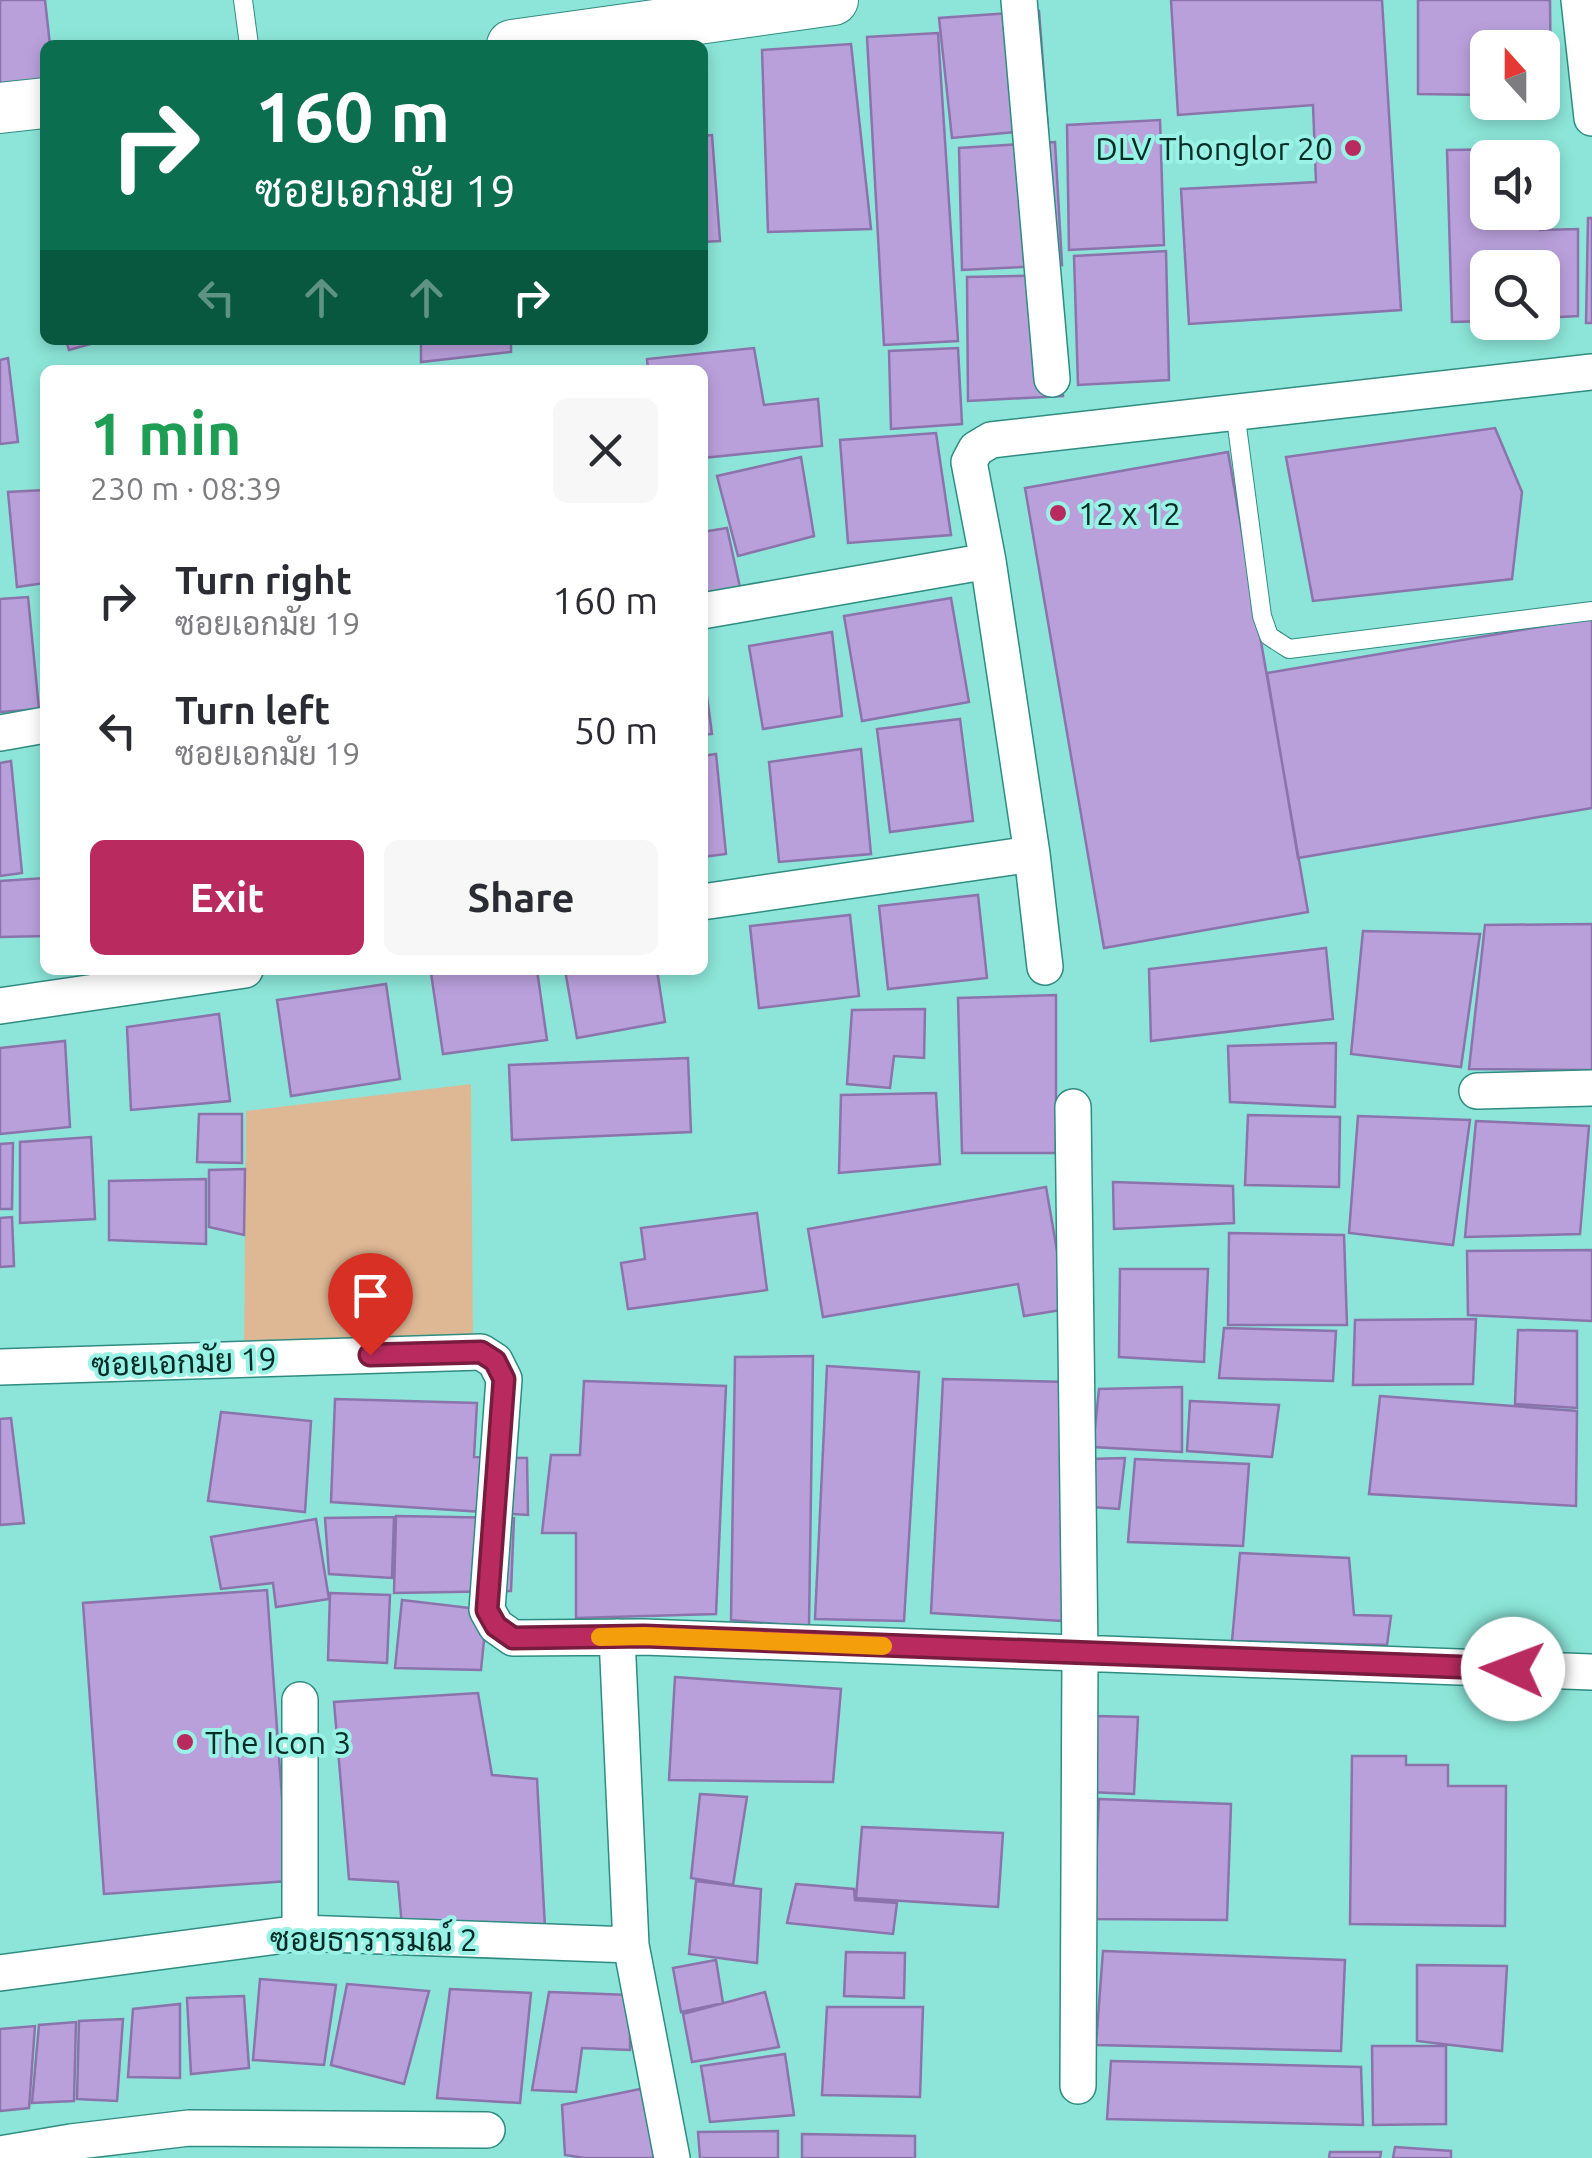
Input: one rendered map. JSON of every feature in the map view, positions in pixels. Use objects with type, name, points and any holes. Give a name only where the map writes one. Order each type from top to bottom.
[{"type":"street","points":[[548,40],[833,0]]},
{"type":"street","points":[[1019,0],[1052,379]]},
{"type":"street","points":[[1579,0],[1592,118]]},
{"type":"street","points":[[0,108],[40,104]]},
{"type":"street","points":[[1045,967],[988,561],[969,462],[976,449],[991,440],[1592,372]]},
{"type":"street","points":[[708,609],[988,561]]},
{"type":"street","points":[[0,732],[40,726]]},
{"type":"street","points":[[708,901],[1032,854]]},
{"type":"street","points":[[0,1006],[211,975]]},
{"type":"street","points":[[1477,1091],[1592,1088]]},
{"type":"street","points":[[1073,1106],[1080,1653],[1078,2086]]},
{"type":"street","name":"ซอยเอกมัย 19","points":[[0,1367],[481,1352],[495,1361],[504,1379],[487,1610],[496,1626],[513,1638],[618,1637],[1592,1672]]},
{"type":"street","points":[[618,1637],[631,1945],[672,2158]]},
{"type":"street","points":[[300,1700],[300,1933]]},
{"type":"street","name":"ซอยธารารมณ์ 2","points":[[0,1974],[300,1933],[631,1945]]},
{"type":"street","points":[[0,2154],[189,2128],[486,2130]]},
{"type":"lane","points":[[243,0],[248,40]]},
{"type":"lane","points":[[1235,411],[1262,616],[1269,636],[1289,649],[1592,611]]},
{"type":"shaded area","points":[[471,1084],[473,1348],[244,1354],[246,1111]]},
{"type":"building","points":[[0,0],[45,0],[49,40],[40,40],[40,81],[0,85]]},
{"type":"building","name":"DLV Thonglor 20","points":[[1171,0],[1382,0],[1401,310],[1189,324],[1181,189],[1316,182],[1313,105],[1178,115]]},
{"type":"building","points":[[1418,0],[1550,0],[1550,30],[1470,30],[1470,95],[1418,94]]},
{"type":"building","points":[[1039,11],[1048,129],[952,138],[939,18]]},
{"type":"building","points":[[938,33],[958,341],[884,345],[867,37]]},
{"type":"building","points":[[851,44],[871,229],[768,232],[762,50]]},
{"type":"building","points":[[1160,120],[1164,245],[1069,250],[1067,125]]},
{"type":"building","points":[[708,135],[712,135],[720,241],[708,242]]},
{"type":"building","points":[[1055,142],[1062,265],[962,270],[959,148]]},
{"type":"building","points":[[1447,150],[1470,150],[1470,230],[1578,229],[1578,316],[1560,317],[1560,250],[1470,250],[1470,322],[1452,322]]},
{"type":"building","points":[[1588,218],[1592,218],[1592,323],[1586,323]]},
{"type":"building","points":[[1166,251],[1169,380],[1078,385],[1074,256]]},
{"type":"building","points":[[1058,275],[1063,396],[968,401],[967,277]]},
{"type":"building","points":[[421,345],[511,345],[511,352],[421,362]]},
{"type":"building","points":[[754,348],[764,405],[818,399],[822,446],[708,457],[708,365],[648,365],[647,359]]},
{"type":"building","points":[[958,348],[962,424],[891,429],[889,351]]},
{"type":"building","points":[[8,358],[18,442],[0,444],[0,360]]},
{"type":"building","points":[[1495,428],[1522,492],[1512,579],[1313,601],[1286,457]]},
{"type":"building","points":[[936,433],[951,535],[848,543],[840,440]]},
{"type":"building","points":[[1228,452],[1308,912],[1104,948],[1025,488]]},
{"type":"building","points":[[801,457],[814,536],[738,556],[717,476]]},
{"type":"building","points":[[40,490],[40,584],[17,587],[8,492]]},
{"type":"building","points":[[727,528],[741,592],[708,597],[708,531]]},
{"type":"building","points":[[28,597],[39,709],[0,712],[0,599]]},
{"type":"building","points":[[951,598],[969,702],[862,721],[844,616]]},
{"type":"building","points":[[1592,618],[1592,808],[1298,858],[1267,673]]},
{"type":"building","points":[[832,632],[842,716],[763,729],[749,646]]},
{"type":"building","points":[[960,719],[973,821],[890,832],[877,729]]},
{"type":"building","points":[[861,749],[871,854],[779,862],[769,762]]},
{"type":"building","points":[[716,754],[726,854],[708,856],[708,755]]},
{"type":"building","points":[[11,761],[22,873],[0,876],[0,763]]},
{"type":"building","points":[[40,878],[40,936],[0,937],[0,881]]},
{"type":"building","points":[[978,895],[987,978],[888,989],[879,906]]},
{"type":"building","points":[[850,915],[859,996],[759,1008],[750,926]]},
{"type":"building","points":[[1592,924],[1592,1070],[1469,1069],[1485,925]]},
{"type":"building","points":[[1363,931],[1480,934],[1461,1067],[1351,1054]]},
{"type":"building","points":[[1326,948],[1333,1019],[1151,1041],[1149,969]]},
{"type":"building","points":[[431,975],[538,975],[547,1040],[443,1054]]},
{"type":"building","points":[[566,975],[658,975],[665,1022],[577,1038]]},
{"type":"building","points":[[386,984],[400,1079],[291,1096],[277,1000]]},
{"type":"building","points":[[1056,995],[1056,1153],[962,1153],[958,998]]},
{"type":"building","points":[[925,1009],[924,1058],[894,1056],[890,1088],[847,1084],[852,1010]]},
{"type":"building","points":[[219,1014],[230,1101],[131,1110],[127,1027]]},
{"type":"building","points":[[65,1041],[70,1127],[0,1134],[0,1048]]},
{"type":"building","points":[[1336,1043],[1335,1107],[1230,1102],[1228,1046]]},
{"type":"building","points":[[688,1058],[691,1132],[512,1140],[509,1065]]},
{"type":"building","points":[[936,1093],[940,1164],[839,1173],[841,1095]]},
{"type":"building","points":[[199,1114],[242,1114],[242,1163],[197,1162]]},
{"type":"building","points":[[1248,1115],[1340,1117],[1339,1187],[1245,1185]]},
{"type":"building","points":[[1358,1116],[1470,1120],[1453,1245],[1349,1233]]},
{"type":"building","points":[[1476,1121],[1589,1126],[1580,1234],[1465,1237]]},
{"type":"building","points":[[91,1137],[95,1219],[20,1223],[20,1142]]},
{"type":"building","points":[[13,1143],[12,1209],[0,1209],[0,1144]]},
{"type":"building","points":[[245,1169],[244,1235],[209,1227],[209,1170]]},
{"type":"building","points":[[206,1179],[206,1244],[109,1240],[109,1181]]},
{"type":"building","points":[[1113,1182],[1233,1186],[1234,1223],[1114,1229]]},
{"type":"building","points":[[1046,1187],[1067,1309],[1024,1316],[1018,1284],[823,1317],[808,1229]]},
{"type":"building","points":[[757,1213],[767,1290],[628,1309],[621,1263],[645,1259],[641,1228]]},
{"type":"building","points":[[12,1217],[14,1266],[0,1267],[0,1218]]},
{"type":"building","points":[[1229,1233],[1344,1235],[1347,1325],[1228,1325]]},
{"type":"building","points":[[1592,1250],[1592,1321],[1468,1315],[1467,1251]]},
{"type":"building","points":[[1120,1269],[1208,1269],[1204,1362],[1119,1357]]},
{"type":"building","points":[[1476,1319],[1473,1384],[1353,1385],[1355,1320]]},
{"type":"building","points":[[1224,1328],[1336,1331],[1333,1381],[1219,1378]]},
{"type":"building","points":[[1518,1330],[1577,1331],[1577,1408],[1515,1404]]},
{"type":"building","points":[[813,1356],[809,1627],[731,1620],[735,1357]]},
{"type":"building","points":[[827,1366],[919,1372],[904,1621],[815,1619]]},
{"type":"building","points":[[943,1379],[1069,1382],[1079,1622],[931,1613]]},
{"type":"building","points":[[584,1381],[726,1386],[716,1614],[576,1618],[576,1533],[542,1533],[551,1455],[580,1455]]},
{"type":"building","points":[[1182,1387],[1182,1452],[1093,1447],[1099,1389]]},
{"type":"building","points":[[1380,1396],[1577,1411],[1576,1506],[1369,1494]]},
{"type":"building","points":[[335,1399],[477,1403],[474,1457],[527,1458],[528,1515],[331,1502]]},
{"type":"building","points":[[1190,1401],[1279,1405],[1272,1457],[1187,1451]]},
{"type":"building","points":[[221,1412],[311,1421],[305,1512],[208,1501]]},
{"type":"building","points":[[11,1418],[24,1523],[0,1525],[0,1419]]},
{"type":"building","points":[[1125,1458],[1119,1509],[1078,1506],[1088,1459]]},
{"type":"building","points":[[1135,1459],[1249,1464],[1243,1546],[1128,1542]]},
{"type":"building","points":[[396,1516],[514,1518],[511,1591],[394,1593]]},
{"type":"building","points":[[394,1517],[392,1578],[329,1574],[325,1518]]},
{"type":"building","points":[[316,1519],[329,1599],[276,1607],[273,1583],[221,1589],[211,1537]]},
{"type":"building","points":[[1240,1553],[1349,1558],[1354,1615],[1391,1616],[1387,1645],[1232,1641]]},
{"type":"building","name":"The Icon 3","points":[[267,1590],[288,1881],[104,1894],[83,1603]]},
{"type":"building","points":[[330,1593],[390,1595],[387,1663],[328,1660]]},
{"type":"building","points":[[402,1600],[487,1610],[481,1670],[395,1668]]},
{"type":"building","points":[[675,1677],[841,1689],[833,1782],[669,1780]]},
{"type":"building","points":[[478,1693],[492,1775],[537,1779],[545,1928],[403,1937],[398,1882],[349,1879],[334,1702]]},
{"type":"building","points":[[1094,1716],[1138,1717],[1134,1794],[1088,1792]]},
{"type":"building","points":[[1352,1756],[1406,1756],[1406,1765],[1448,1765],[1448,1786],[1506,1786],[1505,1926],[1350,1924]]},
{"type":"building","points":[[700,1794],[747,1797],[733,1885],[691,1878]]},
{"type":"building","points":[[1099,1799],[1231,1804],[1227,1920],[1093,1919]]},
{"type":"building","points":[[862,1827],[1003,1833],[998,1907],[856,1898]]},
{"type":"building","points":[[696,1881],[761,1889],[757,1963],[689,1954]]},
{"type":"building","points":[[796,1884],[854,1889],[855,1900],[897,1903],[893,1934],[787,1923]]},
{"type":"building","points":[[1103,1951],[1345,1960],[1341,2051],[1096,2045]]},
{"type":"building","points":[[846,1952],[905,1953],[904,1998],[844,1996]]},
{"type":"building","points":[[716,1960],[723,2003],[681,2012],[673,1968]]},
{"type":"building","points":[[1417,1965],[1507,1966],[1502,2051],[1417,2041]]},
{"type":"building","points":[[260,1979],[336,1985],[324,2065],[253,2060]]},
{"type":"building","points":[[347,1984],[429,1991],[404,2084],[331,2065]]},
{"type":"building","points":[[450,1989],[531,1993],[520,2103],[437,2098]]},
{"type":"building","points":[[549,1992],[630,1995],[630,2050],[582,2048],[576,2092],[532,2090]]},
{"type":"building","points":[[765,1992],[779,2047],[692,2062],[683,2014]]},
{"type":"building","points":[[244,1996],[249,2068],[191,2074],[187,1998]]},
{"type":"building","points":[[180,2004],[180,2078],[128,2077],[133,2009]]},
{"type":"building","points":[[827,2007],[923,2007],[920,2097],[822,2095]]},
{"type":"building","points":[[123,2019],[117,2101],[77,2099],[79,2021]]},
{"type":"building","points":[[76,2022],[74,2101],[32,2103],[39,2025]]},
{"type":"building","points":[[35,2026],[29,2108],[0,2111],[0,2029]]},
{"type":"building","points":[[1372,2046],[1446,2046],[1446,2124],[1373,2125]]},
{"type":"building","points":[[785,2054],[794,2115],[710,2122],[701,2066]]},
{"type":"building","points":[[1111,2061],[1361,2067],[1363,2125],[1107,2119]]},
{"type":"building","points":[[645,2088],[659,2158],[565,2155],[562,2105]]},
{"type":"building","points":[[778,2131],[778,2158],[700,2158],[698,2132]]},
{"type":"building","points":[[802,2134],[915,2136],[915,2158],[802,2158]]},
{"type":"building","points":[[1395,2147],[1451,2151],[1451,2158],[1393,2158]]},
{"type":"building","points":[[1330,2152],[1381,2152],[1380,2158],[1329,2158]]},
{"type":"slow traffic","points":[[600,1637],[883,1646]]},
{"type":"place","name":"DLV Thonglor 20","points":[[1353,148]]},
{"type":"place","name":"12 x 12","points":[[1058,513]]},
{"type":"place","name":"The Icon 3","points":[[185,1742]]},
{"type":"route","points":[[370,1355],[481,1352],[495,1361],[504,1379],[487,1610],[496,1626],[513,1638],[644,1636],[1513,1669]]}]
